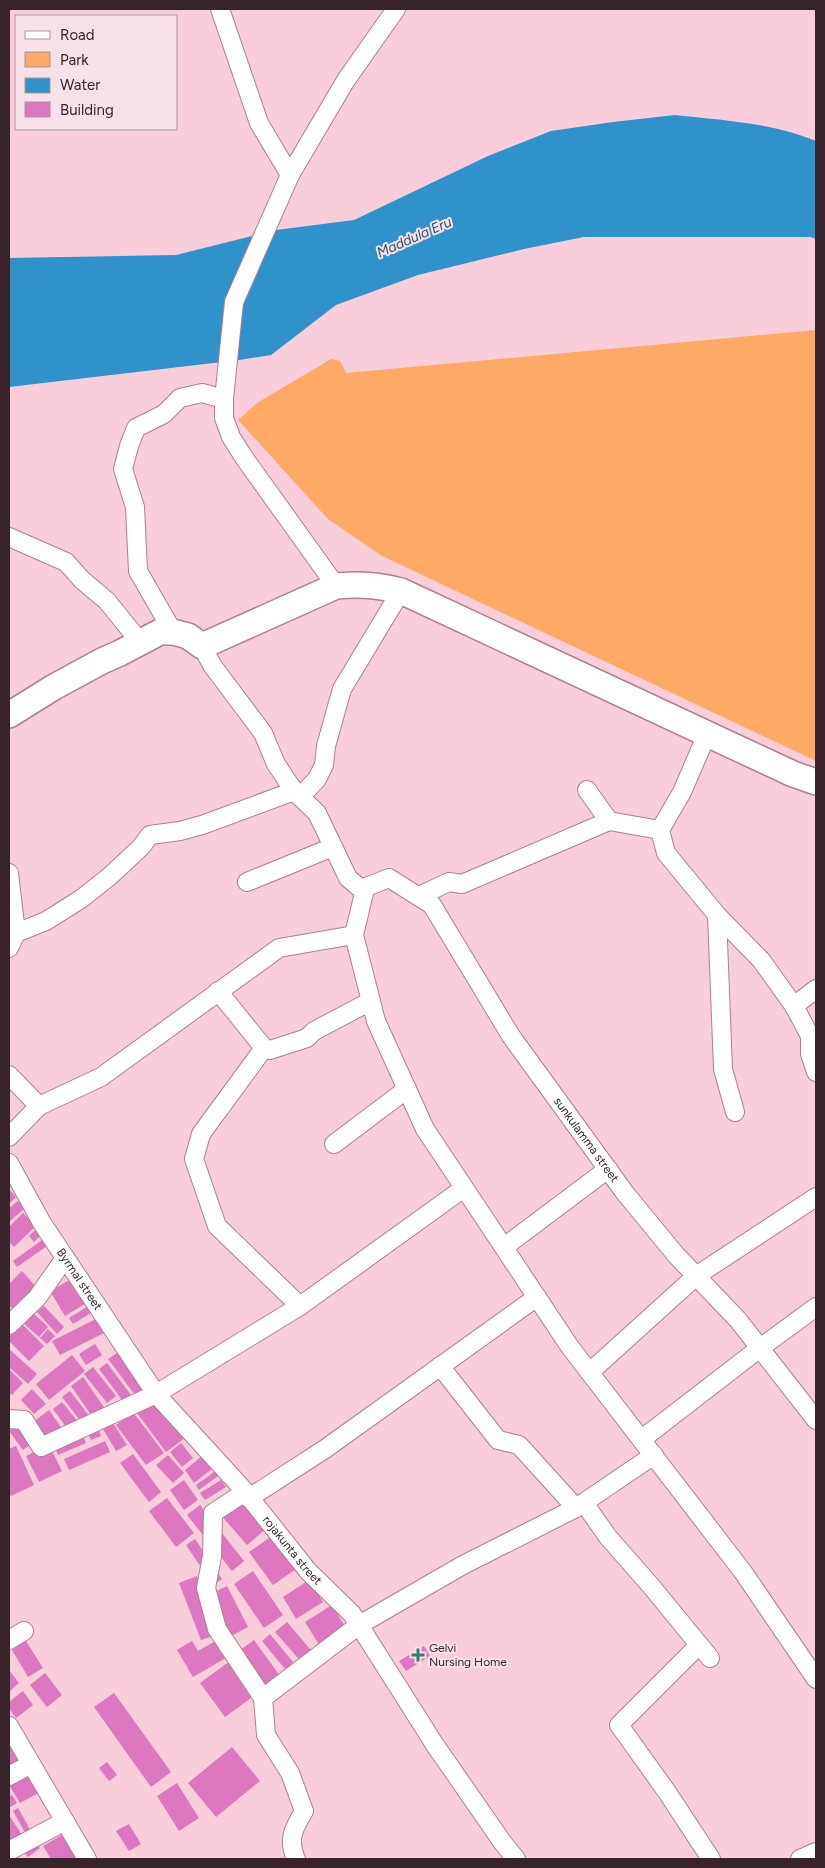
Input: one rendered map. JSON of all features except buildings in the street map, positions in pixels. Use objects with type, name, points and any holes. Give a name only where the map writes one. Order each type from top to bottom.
[{"type":"main road","points":[[9,715],[54,687],[160,632],[174,632],[188,636],[202,646],[336,586],[378,585],[401,591],[793,774],[816,782]]},
{"type":"street","points":[[220,9],[259,123],[290,174]]},
{"type":"street","points":[[336,586],[245,459],[231,437],[224,418],[224,399],[234,302],[290,174],[346,80],[396,9]]},
{"type":"street","points":[[174,632],[138,571],[135,507],[123,469],[136,428],[164,414],[180,398],[202,393],[224,399]]},
{"type":"street","points":[[9,538],[66,562],[82,580],[107,601],[140,642]]},
{"type":"street","points":[[9,873],[12,940],[81,899],[110,876],[141,847],[150,835],[180,831],[202,825],[297,794],[316,779],[324,765],[326,746],[342,689],[401,591]]},
{"type":"street","points":[[202,646],[212,665],[263,733],[276,764],[297,794],[317,813],[348,878],[361,888],[364,893],[354,935],[376,1021],[425,1129],[570,1347],[743,1572],[816,1679]]},
{"type":"street","points":[[707,734],[682,792],[660,830],[666,853],[717,915],[761,960],[794,1006],[810,1036],[810,1054],[816,1072]]},
{"type":"street","points":[[587,790],[609,822]]},
{"type":"street","points":[[419,896],[449,882],[462,884],[609,822],[660,830]]},
{"type":"street","points":[[247,882],[333,846]]},
{"type":"street","name":"sunkulamma street","points":[[361,888],[388,878],[432,905],[511,1036],[625,1193],[676,1256],[738,1320],[816,1420]]},
{"type":"street","points":[[717,915],[723,1070],[735,1112]]},
{"type":"street","points":[[9,1137],[39,1106],[101,1077],[279,948],[354,935]]},
{"type":"street","points":[[794,1006],[816,988]]},
{"type":"street","points":[[218,991],[264,1048],[270,1050],[307,1038],[314,1031],[371,1001]]},
{"type":"street","points":[[264,1048],[201,1134],[194,1159],[217,1226],[300,1306]]},
{"type":"street","points":[[9,1075],[39,1106]]},
{"type":"street","points":[[334,1144],[407,1089]]},
{"type":"street","name":"Byrmal street","points":[[9,1163],[42,1223],[156,1394]]},
{"type":"street","points":[[504,1247],[608,1168]]},
{"type":"street","points":[[9,1419],[24,1420],[41,1447],[156,1394],[300,1306],[464,1188]]},
{"type":"street","points":[[590,1372],[696,1276],[816,1197]]},
{"type":"street","points":[[9,1325],[38,1298],[65,1258]]},
{"type":"street","points":[[296,1859],[292,1851],[292,1831],[304,1811],[290,1773],[266,1735],[263,1698],[217,1629],[206,1588],[212,1556],[213,1513],[325,1449],[537,1297]]},
{"type":"street","points":[[642,1439],[816,1307]]},
{"type":"street","points":[[440,1366],[498,1440],[519,1446],[580,1505],[704,1651],[619,1725],[667,1792],[711,1859]]},
{"type":"street","name":"rojakunta street","points":[[156,1394],[247,1495],[308,1571],[352,1614],[435,1744],[502,1843],[516,1859]]},
{"type":"street","points":[[263,1698],[359,1625],[463,1565],[580,1505],[654,1455]]},
{"type":"street","points":[[9,1726],[87,1859]]},
{"type":"street","points":[[9,1776],[31,1764]]},
{"type":"street","points":[[9,1851],[64,1821]]},
{"type":"street","points":[[800,1859],[816,1852]]},
{"type":"green space","points":[[816,330],[816,761],[382,556],[328,519],[238,420],[257,403],[331,359],[340,361],[346,373]]},
{"type":"water","name":"Maddula Eru","points":[[675,115],[765,126],[816,141],[816,239],[810,237],[584,237],[524,249],[418,275],[336,305],[271,355],[9,387],[9,258],[176,255],[276,230],[354,220],[488,156],[551,131]]},
{"type":"place","name":"Gelvi Nursing Home","points":[[418,1655]]}]
